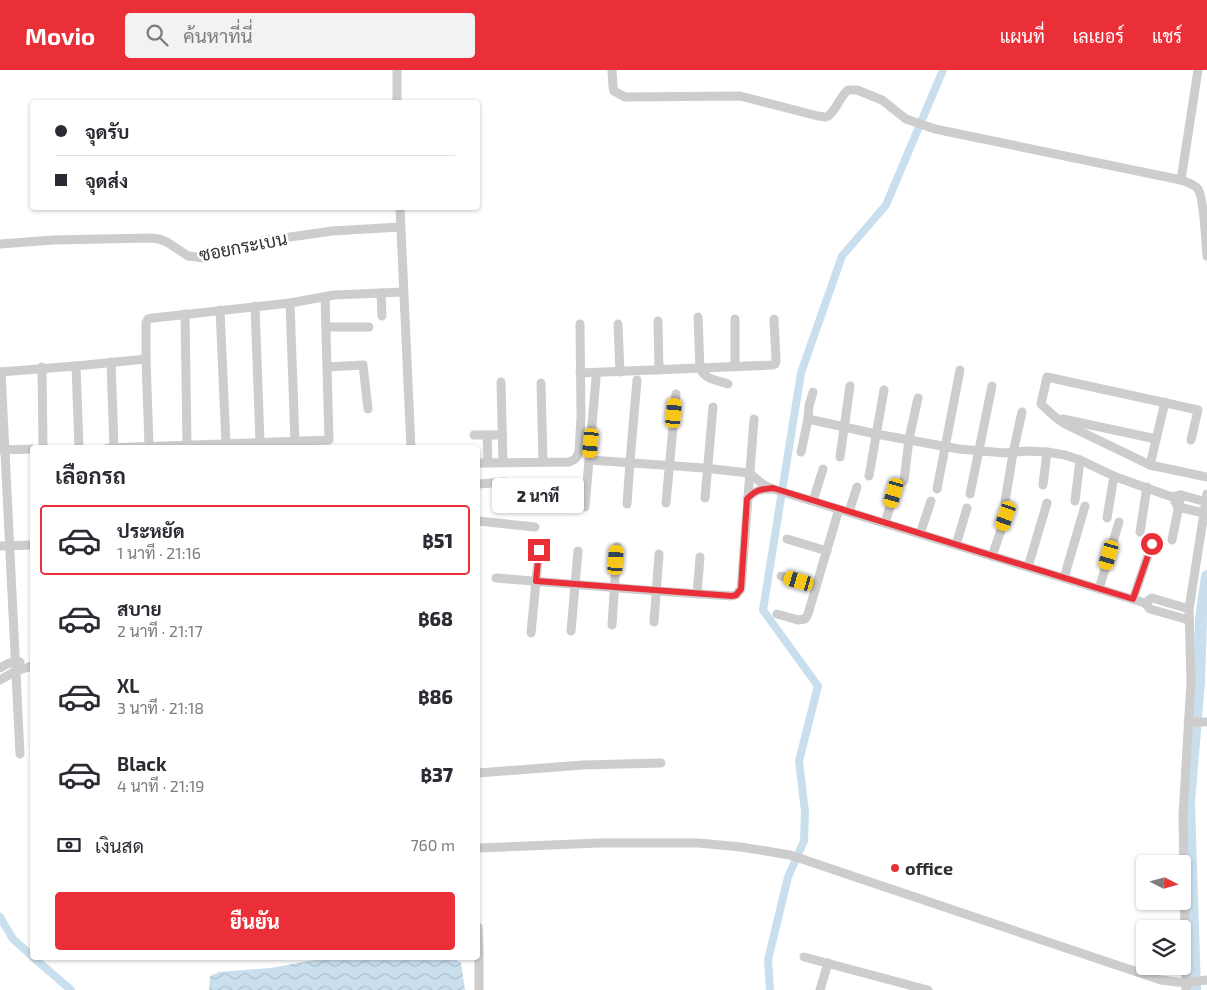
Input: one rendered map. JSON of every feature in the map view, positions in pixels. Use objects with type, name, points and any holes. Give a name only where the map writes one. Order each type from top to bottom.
[{"type":"street","points":[[397,70],[398,100]]},
{"type":"street","points":[[612,70],[614,91],[625,97],[740,96],[826,117],[832,114],[843,94],[848,90],[857,90],[882,100],[906,119],[935,129],[1181,180],[1192,184],[1198,189],[1203,209],[1207,256]]},
{"type":"street","points":[[1181,180],[1198,70]]},
{"type":"street","points":[[400,210],[411,445]]},
{"type":"street","name":"ซอยกระเบน","points":[[0,244],[53,240],[151,238],[167,242],[188,256],[204,258],[262,240],[332,231],[400,227]]},
{"type":"street","points":[[149,445],[146,358],[146,323],[148,319],[290,303],[334,295],[403,292]]},
{"type":"street","points":[[381,293],[382,316]]},
{"type":"street","points":[[184,314],[187,445],[329,440],[325,297]]},
{"type":"street","points":[[290,303],[295,441]]},
{"type":"street","points":[[255,306],[260,442]]},
{"type":"street","points":[[220,310],[226,443]]},
{"type":"street","points":[[698,317],[700,368],[707,378],[728,384]]},
{"type":"street","points":[[735,319],[735,367]]},
{"type":"street","points":[[580,373],[773,366],[775,364],[774,319]]},
{"type":"street","points":[[658,320],[659,370]]},
{"type":"street","points":[[480,463],[569,462],[578,457],[581,417],[580,324]]},
{"type":"street","points":[[618,324],[620,372]]},
{"type":"street","points":[[326,327],[369,327]]},
{"type":"street","points":[[20,754],[10,546],[3,449],[1,372],[146,358]]},
{"type":"street","points":[[111,362],[114,445]]},
{"type":"street","points":[[327,367],[362,365],[368,409]]},
{"type":"street","points":[[76,366],[79,445]]},
{"type":"street","points":[[42,368],[43,445]]},
{"type":"street","points":[[937,489],[960,370]]},
{"type":"street","points":[[1191,440],[1198,410],[1047,377],[1041,404],[1065,424],[1150,465],[1207,477]]},
{"type":"street","points":[[585,507],[596,378]]},
{"type":"street","points":[[627,504],[637,380]]},
{"type":"street","points":[[501,382],[503,463]]},
{"type":"street","points":[[541,382],[543,462]]},
{"type":"street","points":[[840,457],[850,386]]},
{"type":"street","points":[[970,494],[992,386]]},
{"type":"street","points":[[869,476],[884,390]]},
{"type":"street","points":[[801,452],[813,392]]},
{"type":"street","points":[[666,503],[676,394]]},
{"type":"street","points":[[904,481],[909,439],[918,398]]},
{"type":"street","points":[[1150,465],[1165,402]]},
{"type":"street","points":[[705,498],[713,406]]},
{"type":"street","points":[[1005,502],[1022,412]]},
{"type":"street","points":[[1055,417],[1156,439]]},
{"type":"street","points":[[496,578],[697,594],[736,595],[741,589],[754,419]]},
{"type":"street","points":[[808,419],[876,434],[978,451],[1013,453],[1027,451],[1065,455],[1114,476],[1176,496],[1206,498],[1189,609],[1190,722],[1183,815],[1185,987]]},
{"type":"street","points":[[474,435],[502,435]]},
{"type":"street","points":[[487,435],[488,463]]},
{"type":"street","points":[[3,449],[30,449]]},
{"type":"street","points":[[1043,485],[1047,452]]},
{"type":"street","points":[[590,460],[708,468],[749,473],[764,485],[793,495],[1133,599],[1144,603],[1150,610],[1189,620]]},
{"type":"street","points":[[1075,501],[1080,460]]},
{"type":"street","points":[[813,501],[823,469]]},
{"type":"street","points":[[1107,518],[1114,476]]},
{"type":"street","points":[[480,484],[505,482]]},
{"type":"street","points":[[849,512],[858,486]]},
{"type":"street","points":[[1140,532],[1147,487]]},
{"type":"street","points":[[747,499],[752,493],[773,488]]},
{"type":"street","points":[[885,523],[894,493]]},
{"type":"street","points":[[1172,540],[1178,507],[1176,496]]},
{"type":"street","points":[[920,534],[931,501]]},
{"type":"street","points":[[1028,567],[1047,502]]},
{"type":"street","points":[[1064,578],[1085,506]]},
{"type":"street","points":[[1178,507],[1204,513]]},
{"type":"street","points":[[956,545],[968,508]]},
{"type":"street","points":[[777,614],[798,620],[805,619],[808,614],[839,509]]},
{"type":"street","points":[[992,556],[1006,516]]},
{"type":"street","points":[[480,521],[535,527]]},
{"type":"street","points":[[1099,589],[1119,522]]},
{"type":"street","points":[[787,540],[827,551]]},
{"type":"street","points":[[1133,599],[1152,544]]},
{"type":"street","points":[[0,546],[30,545]]},
{"type":"street","points":[[612,624],[617,547]]},
{"type":"street","points":[[531,633],[539,550]]},
{"type":"street","points":[[571,631],[578,551]]},
{"type":"street","points":[[654,622],[659,554]]},
{"type":"street","points":[[697,594],[700,557]]},
{"type":"street","points":[[781,576],[816,586]]},
{"type":"street","points":[[1144,603],[1152,598],[1189,609]]},
{"type":"street","points":[[0,668],[16,661],[30,665]]},
{"type":"street","points":[[0,680],[16,671],[30,667]]},
{"type":"street","points":[[1190,722],[1205,722]]},
{"type":"street","points":[[480,773],[583,765],[661,763]]},
{"type":"street","points":[[480,848],[599,843],[699,842],[790,855],[1161,980],[1185,987],[1206,980]]},
{"type":"street","points":[[804,957],[928,990]]},
{"type":"street","points":[[479,960],[479,990]]},
{"type":"street","points":[[820,990],[828,963]]},
{"type":"water","points":[[315,960],[457,960],[461,963],[465,990],[209,990],[210,976],[219,972],[270,968]]},
{"type":"waterway","points":[[770,990],[768,960],[788,877],[804,841],[805,812],[799,761],[818,686],[763,610],[801,373],[842,256],[886,205],[943,70]]},
{"type":"waterway","points":[[1195,990],[1189,803],[1199,682],[1201,618],[1207,576]]},
{"type":"waterway","points":[[0,917],[13,939],[30,954]]},
{"type":"waterway","points":[[36,960],[71,990]]},
{"type":"place","name":"office","points":[[895,868]]},
{"type":"route","points":[[539,550],[536,581],[697,594],[736,595],[741,589],[747,499],[752,493],[773,488],[1133,599],[1152,544]]}]
